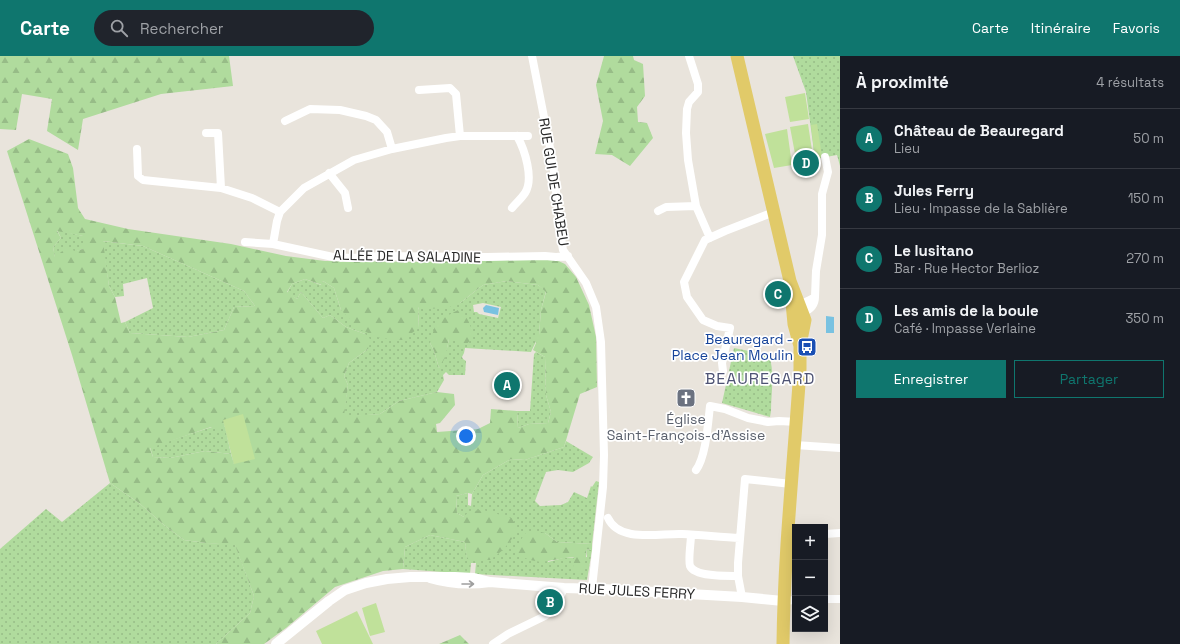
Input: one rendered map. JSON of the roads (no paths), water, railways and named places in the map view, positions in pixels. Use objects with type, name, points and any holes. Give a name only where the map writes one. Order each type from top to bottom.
[{"type":"main road","points":[[737,56],[790,281],[798,311],[805,320],[800,346],[795,446],[791,484],[789,600],[783,644]]},
{"type":"street","name":"RUE GUI DE CHABEU","points":[[532,56],[553,163],[561,238],[566,253],[586,283],[596,307],[602,342],[604,455],[602,506],[592,588]]},
{"type":"street","points":[[689,56],[698,84],[698,92],[690,102],[687,109],[686,133],[688,160],[696,206],[710,238]]},
{"type":"street","points":[[419,90],[450,88],[456,94],[460,136]]},
{"type":"street","points":[[285,121],[310,109],[340,110],[366,116],[376,120],[387,132],[392,149]]},
{"type":"street","points":[[206,133],[218,133],[221,188]]},
{"type":"street","points":[[272,244],[280,212],[304,188],[354,160],[392,149],[460,136],[528,136]]},
{"type":"street","points":[[512,208],[525,193],[527,186],[526,159],[523,146],[517,136]]},
{"type":"street","points":[[137,149],[138,176],[143,180],[221,188],[252,198],[280,212]]},
{"type":"street","points":[[798,311],[808,311],[813,306],[816,271],[822,235],[822,194],[828,172],[825,157]]},
{"type":"street","points":[[329,173],[345,193],[348,208]]},
{"type":"street","points":[[658,211],[666,207],[696,206]]},
{"type":"street","points":[[723,371],[722,363],[730,328],[717,326],[703,320],[687,297],[684,282],[705,240],[774,212]]},
{"type":"street","name":"ALLÉE DE LA SALADINE","points":[[245,242],[272,244],[333,256],[352,258],[381,256],[556,257],[566,253]]},
{"type":"street","points":[[696,470],[700,465],[702,458],[710,406],[765,422],[796,422]]},
{"type":"street","points":[[795,446],[840,448]]},
{"type":"street","points":[[742,597],[738,576],[745,479],[791,484]]},
{"type":"street","points":[[608,518],[610,523],[616,528],[633,534],[647,536],[691,534],[740,538]]},
{"type":"street","points":[[828,534],[840,533]]},
{"type":"street","points":[[691,534],[690,566],[693,570],[701,574],[738,576]]},
{"type":"street","name":"RUE JULES FERRY","points":[[276,644],[345,590],[366,583],[410,577],[430,578],[439,581],[463,584],[490,582],[564,588],[592,588],[789,600]]},
{"type":"street","points":[[494,644],[508,634],[545,616],[555,608],[564,588]]},
{"type":"street","points":[[828,599],[840,599]]},
{"type":"water","points":[[486,305],[499,308],[498,315],[484,312],[483,308]]},
{"type":"water","points":[[826,316],[834,317],[834,333],[826,333]]},
{"type":"place","name":"Les amis de la boule","points":[[806,163]]},
{"type":"place","name":"Le lusitano","points":[[778,294]]},
{"type":"place","name":"Beauregard - Place Jean Moulin","points":[[807,347]]},
{"type":"place","name":"Château de Beauregard","points":[[507,385]]},
{"type":"place","name":"Église Saint-François-d'Assise","points":[[686,398]]},
{"type":"place","name":"Jules Ferry","points":[[550,602]]},
{"type":"district","name":"BEAUREGARD","points":[[760,378]]}]
